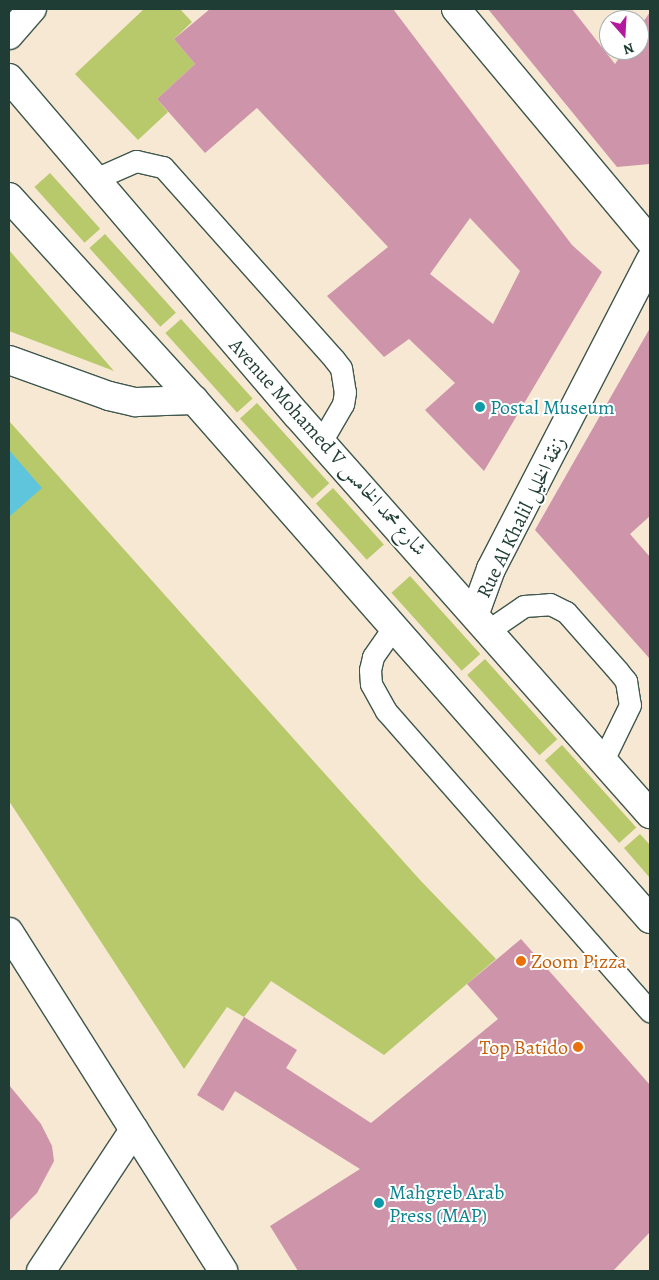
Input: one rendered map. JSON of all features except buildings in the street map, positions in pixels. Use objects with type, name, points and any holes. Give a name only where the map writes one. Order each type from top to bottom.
[{"type":"main road","points":[[9,35],[32,9]]},
{"type":"main road","points":[[456,9],[650,241]]},
{"type":"main road","name":"Avenue Mohamed V شارع محمد الخامس","points":[[9,78],[321,442],[482,621],[650,814]]},
{"type":"main road","points":[[9,197],[194,400],[650,919]]},
{"type":"main road","name":"Rue Al Khalil زنقة الخليل","points":[[482,621],[491,569],[650,261]]},
{"type":"main road","points":[[9,360],[109,396],[136,402],[194,400]]},
{"type":"main road","points":[[9,932],[223,1271]]},
{"type":"main road","points":[[41,1271],[134,1130]]},
{"type":"lane","points":[[95,179],[136,161],[163,167],[334,359],[341,368],[345,392],[342,404],[321,442]]},
{"type":"lane","points":[[482,621],[524,606],[550,604],[566,612],[626,680],[630,705],[604,760]]},
{"type":"lane","points":[[393,628],[372,657],[370,670],[371,684],[386,711],[650,1010]]},
{"type":"green space","points":[[144,9],[180,9],[192,22],[174,39],[195,64],[157,99],[168,112],[138,140],[75,74]]},
{"type":"green space","points":[[50,173],[100,229],[85,243],[34,187]]},
{"type":"green space","points":[[105,234],[176,313],[160,327],[89,248]]},
{"type":"green space","points":[[9,250],[114,371],[9,331]]},
{"type":"green space","points":[[181,319],[253,399],[237,413],[165,333]]},
{"type":"green space","points":[[257,403],[329,483],[312,499],[240,418]]},
{"type":"green space","points":[[9,421],[420,880],[496,959],[384,1055],[271,981],[244,1017],[227,1007],[184,1069],[9,801]]},
{"type":"green space","points":[[333,488],[384,544],[367,560],[316,503]]},
{"type":"green space","points":[[410,576],[480,654],[462,671],[391,593]]},
{"type":"green space","points":[[485,659],[557,739],[539,755],[467,675]]},
{"type":"green space","points":[[562,745],[636,827],[619,843],[545,760]]},
{"type":"green space","points":[[640,834],[650,845],[650,878],[624,848]]},
{"type":"water","points":[[9,450],[42,488],[9,517]]},
{"type":"place","name":"Postal Museum","points":[[480,407]]},
{"type":"place","name":"Zoom Pizza","points":[[521,961]]},
{"type":"place","name":"Top Batido","points":[[578,1047]]},
{"type":"place","name":"Mahgreb Arab Press (MAP)","points":[[379,1203]]}]
